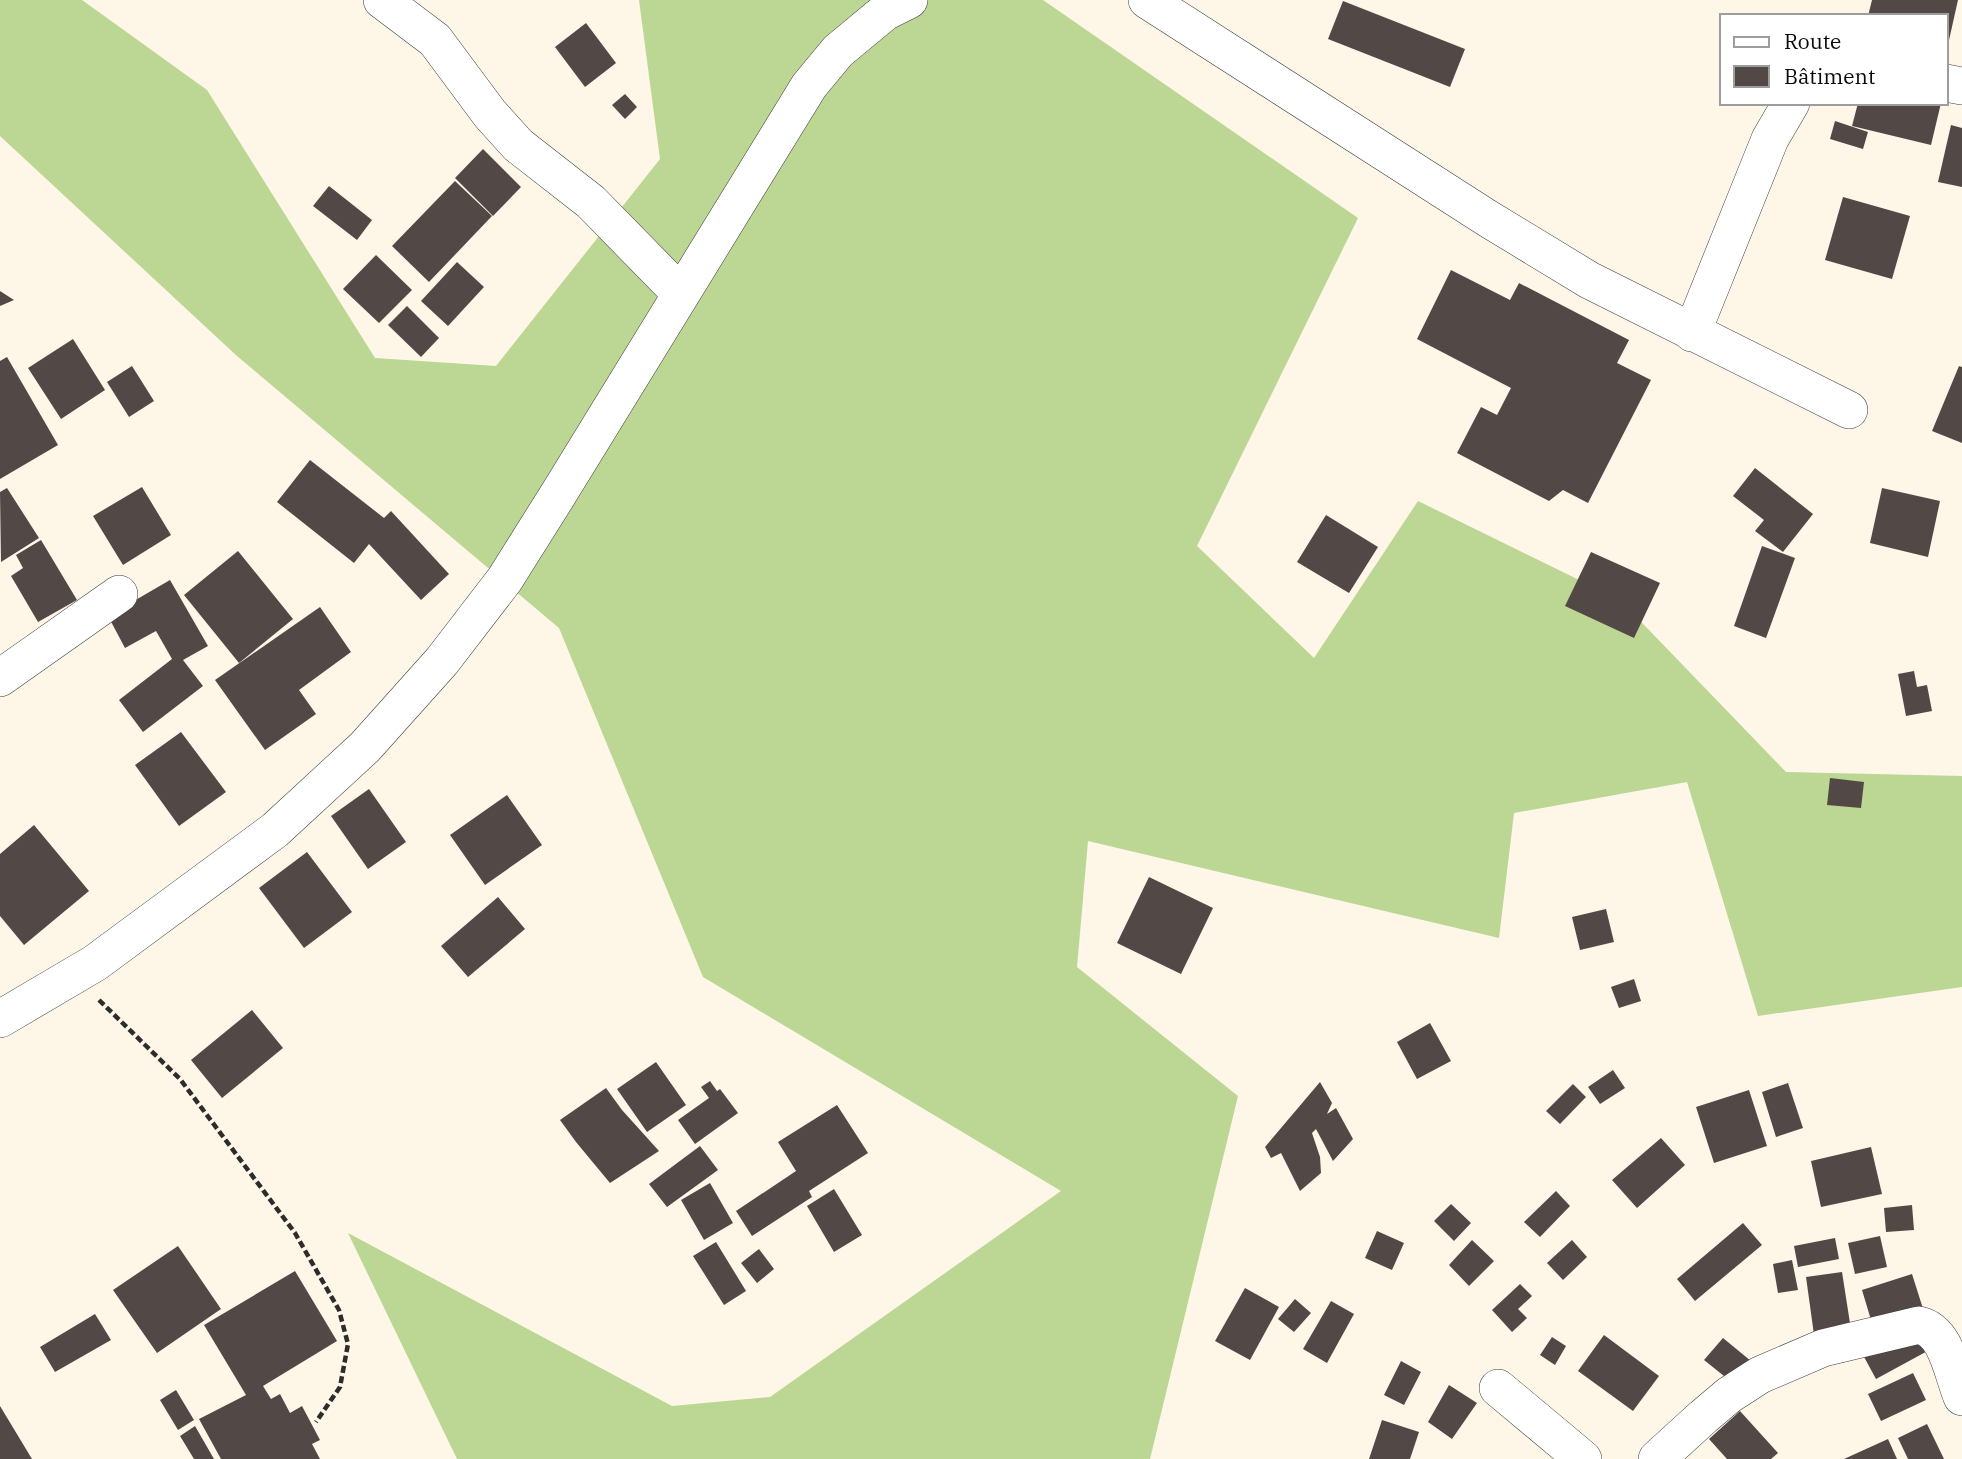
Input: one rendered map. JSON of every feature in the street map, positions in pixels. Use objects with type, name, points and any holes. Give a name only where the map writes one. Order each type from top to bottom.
[{"type":"street","points":[[0,1018],[95,963],[275,830],[365,747],[442,661],[505,579],[809,86],[838,51],[884,12],[909,0]]},
{"type":"street","points":[[1147,0],[1487,218],[1589,280],[1849,410]]},
{"type":"street","points":[[388,2],[435,40],[490,114],[519,145],[591,202],[681,294]]},
{"type":"street","points":[[1692,333],[1770,139],[1790,105]]},
{"type":"street","points":[[0,678],[120,594]]},
{"type":"street","points":[[1657,1459],[1729,1395],[1760,1376],[1824,1348],[1919,1325],[1927,1326],[1935,1332],[1942,1343],[1962,1397]]},
{"type":"street","points":[[1498,1388],[1583,1459]]},
{"type":"path","points":[[73,975],[180,1079],[295,1233],[339,1310],[348,1344],[340,1387],[316,1422]]},
{"type":"green space","points":[[0,0],[82,0],[207,90],[375,358],[496,366],[660,159],[639,0],[1043,0],[1358,218],[1197,546],[1314,658],[1418,501],[1620,600],[1786,772],[1962,776],[1962,987],[1758,1016],[1687,782],[1514,813],[1499,938],[1088,841],[1077,967],[1238,1096],[1150,1459],[457,1459],[348,1233],[672,1406],[770,1397],[1061,1191],[703,977],[559,628],[237,356],[0,136]]},
{"type":"building","points":[[1872,0],[1958,0],[1948,45],[1948,14],[1868,14]]},
{"type":"building","points":[[1343,1],[1465,49],[1450,87],[1328,39]]},
{"type":"building","points":[[586,23],[616,63],[585,87],[555,47]]},
{"type":"building","points":[[625,94],[637,107],[625,119],[612,105]]},
{"type":"building","points":[[1857,105],[1941,105],[1931,145],[1852,126]]},
{"type":"building","points":[[1835,121],[1868,132],[1863,149],[1830,139]]},
{"type":"building","points":[[1951,125],[1962,128],[1962,187],[1938,182]]},
{"type":"building","points":[[483,149],[521,187],[493,216],[455,178]]},
{"type":"building","points":[[455,181],[492,216],[429,282],[392,246]]},
{"type":"building","points":[[329,186],[372,220],[357,240],[313,206]]},
{"type":"building","points":[[1843,197],[1910,216],[1892,279],[1825,260]]},
{"type":"building","points":[[376,255],[412,290],[379,323],[343,289]]},
{"type":"building","points":[[457,262],[484,287],[448,326],[421,301]]},
{"type":"building","points":[[1451,270],[1510,300],[1519,283],[1629,340],[1617,363],[1651,380],[1588,503],[1563,490],[1549,501],[1457,453],[1481,407],[1497,415],[1511,388],[1417,339]]},
{"type":"building","points":[[0,291],[14,300],[0,306]]},
{"type":"building","points":[[407,306],[439,338],[421,357],[388,325]]},
{"type":"building","points":[[73,339],[105,390],[61,419],[28,368]]},
{"type":"building","points":[[7,357],[58,445],[0,479],[0,361]]},
{"type":"building","points":[[132,366],[154,401],[129,417],[107,382]]},
{"type":"building","points":[[1959,366],[1962,367],[1962,443],[1932,431]]},
{"type":"building","points":[[310,460],[384,518],[391,511],[449,574],[421,600],[369,544],[354,563],[277,502]]},
{"type":"building","points":[[1755,468],[1813,514],[1783,552],[1755,531],[1764,520],[1733,496]]},
{"type":"building","points":[[142,487],[171,535],[123,565],[93,516]]},
{"type":"building","points":[[7,488],[39,538],[1,562],[0,492]]},
{"type":"building","points":[[1882,488],[1940,501],[1928,557],[1870,543]]},
{"type":"building","points":[[1326,515],[1378,547],[1349,593],[1297,562]]},
{"type":"building","points":[[41,540],[77,600],[38,622],[11,576],[23,568],[16,555]]},
{"type":"building","points":[[1762,546],[1795,558],[1766,638],[1734,626]]},
{"type":"building","points":[[238,551],[293,619],[239,663],[184,595]]},
{"type":"building","points":[[1591,552],[1660,583],[1634,638],[1565,606]]},
{"type":"building","points":[[170,580],[208,646],[183,660],[203,686],[143,732],[119,700],[172,659],[156,631],[125,648],[108,616]]},
{"type":"building","points":[[320,607],[351,652],[299,690],[316,714],[265,750],[215,680]]},
{"type":"building","points":[[1914,671],[1917,687],[1927,685],[1932,711],[1906,716],[1898,674]]},
{"type":"building","points":[[181,732],[226,792],[179,826],[135,765]]},
{"type":"building","points":[[1830,778],[1864,782],[1861,808],[1827,805]]},
{"type":"building","points":[[369,789],[406,842],[368,869],[331,816]]},
{"type":"building","points":[[507,795],[542,845],[485,885],[450,835]]},
{"type":"building","points":[[34,825],[89,891],[24,945],[0,916],[0,854]]},
{"type":"building","points":[[307,852],[352,912],[304,948],[259,888]]},
{"type":"building","points":[[1149,877],[1213,908],[1181,974],[1117,943]]},
{"type":"building","points":[[498,897],[525,929],[468,977],[441,946]]},
{"type":"building","points":[[1606,909],[1614,942],[1580,950],[1572,917]]},
{"type":"building","points":[[1634,979],[1641,1001],[1619,1008],[1611,987]]},
{"type":"building","points":[[252,1010],[283,1048],[222,1098],[191,1060]]},
{"type":"building","points":[[1430,1023],[1451,1061],[1417,1079],[1397,1042]]},
{"type":"building","points":[[656,1062],[686,1105],[647,1132],[617,1089]]},
{"type":"building","points":[[1613,1070],[1625,1088],[1600,1104],[1588,1087]]},
{"type":"building","points":[[710,1081],[717,1091],[720,1089],[738,1113],[695,1144],[678,1120],[709,1098],[701,1087]]},
{"type":"building","points":[[1320,1082],[1332,1103],[1327,1114],[1336,1108],[1353,1139],[1333,1161],[1316,1129],[1312,1133],[1320,1157],[1321,1173],[1300,1191],[1281,1153],[1271,1158],[1265,1147]]},
{"type":"building","points":[[1788,1083],[1803,1128],[1776,1137],[1762,1092]]},
{"type":"building","points":[[1573,1084],[1586,1097],[1560,1124],[1546,1111]]},
{"type":"building","points":[[606,1088],[659,1151],[610,1183],[560,1120]]},
{"type":"building","points":[[1749,1090],[1767,1146],[1714,1163],[1696,1107]]},
{"type":"building","points":[[837,1105],[868,1153],[809,1191],[812,1197],[752,1236],[736,1211],[796,1171],[778,1142]]},
{"type":"building","points":[[1661,1138],[1685,1165],[1637,1208],[1612,1180]]},
{"type":"building","points":[[700,1146],[718,1170],[667,1207],[649,1184]]},
{"type":"building","points":[[1871,1147],[1882,1194],[1821,1207],[1811,1161]]},
{"type":"building","points":[[710,1183],[733,1223],[704,1240],[681,1200]]},
{"type":"building","points":[[834,1189],[862,1235],[834,1252],[807,1206]]},
{"type":"building","points":[[1556,1191],[1570,1206],[1540,1237],[1524,1222]]},
{"type":"building","points":[[1451,1204],[1471,1223],[1454,1241],[1434,1221]]},
{"type":"building","points":[[1912,1205],[1914,1230],[1886,1232],[1884,1208]]},
{"type":"building","points":[[1743,1223],[1762,1245],[1695,1301],[1677,1279]]},
{"type":"building","points":[[1377,1231],[1404,1243],[1392,1270],[1365,1258]]},
{"type":"building","points":[[1880,1236],[1887,1267],[1855,1274],[1848,1243]]},
{"type":"building","points":[[1835,1238],[1839,1259],[1798,1267],[1794,1246]]},
{"type":"building","points":[[1472,1240],[1494,1261],[1469,1286],[1449,1265]]},
{"type":"building","points":[[1572,1240],[1587,1257],[1563,1280],[1547,1263]]},
{"type":"building","points":[[716,1242],[746,1291],[724,1305],[693,1256]]},
{"type":"building","points":[[178,1246],[221,1309],[157,1353],[113,1290]]},
{"type":"building","points":[[759,1249],[774,1269],[757,1283],[741,1263]]},
{"type":"building","points":[[1792,1260],[1798,1290],[1778,1293],[1773,1264]]},
{"type":"building","points":[[295,1271],[337,1341],[263,1386],[271,1399],[280,1394],[290,1413],[302,1406],[320,1440],[312,1444],[320,1459],[221,1459],[199,1419],[246,1395],[204,1325]]},
{"type":"building","points":[[1842,1272],[1852,1336],[1815,1342],[1806,1277]]},
{"type":"building","points":[[1912,1274],[1925,1315],[1874,1330],[1862,1290]]},
{"type":"building","points":[[1520,1284],[1532,1296],[1518,1309],[1527,1318],[1512,1332],[1492,1310]]},
{"type":"building","points":[[1245,1288],[1279,1307],[1250,1360],[1215,1341]]},
{"type":"building","points":[[1295,1299],[1311,1313],[1294,1332],[1278,1319]]},
{"type":"building","points":[[1331,1301],[1354,1314],[1327,1363],[1303,1349]]},
{"type":"building","points":[[95,1314],[111,1340],[55,1372],[40,1347]]},
{"type":"building","points":[[1919,1325],[1933,1348],[1876,1379],[1863,1355]]},
{"type":"building","points":[[1604,1335],[1659,1376],[1633,1411],[1578,1371]]},
{"type":"building","points":[[1552,1337],[1566,1346],[1555,1365],[1540,1355]]},
{"type":"building","points":[[1723,1338],[1757,1366],[1739,1388],[1704,1360]]},
{"type":"building","points":[[1401,1361],[1421,1372],[1404,1405],[1384,1395]]},
{"type":"building","points":[[1913,1373],[1926,1400],[1881,1421],[1868,1394]]},
{"type":"building","points":[[1449,1385],[1477,1403],[1452,1439],[1428,1422]]},
{"type":"building","points":[[176,1390],[194,1420],[178,1430],[160,1400]]},
{"type":"building","points":[[0,1406],[32,1459],[0,1459]]},
{"type":"building","points":[[1740,1411],[1778,1453],[1771,1459],[1727,1459],[1709,1439]]},
{"type":"building","points":[[1382,1420],[1419,1432],[1410,1459],[1369,1459]]},
{"type":"building","points":[[1927,1424],[1944,1459],[1908,1459],[1898,1438]]},
{"type":"building","points":[[195,1426],[214,1459],[194,1459],[180,1436]]},
{"type":"building","points":[[1888,1439],[1897,1459],[1844,1459]]}]
